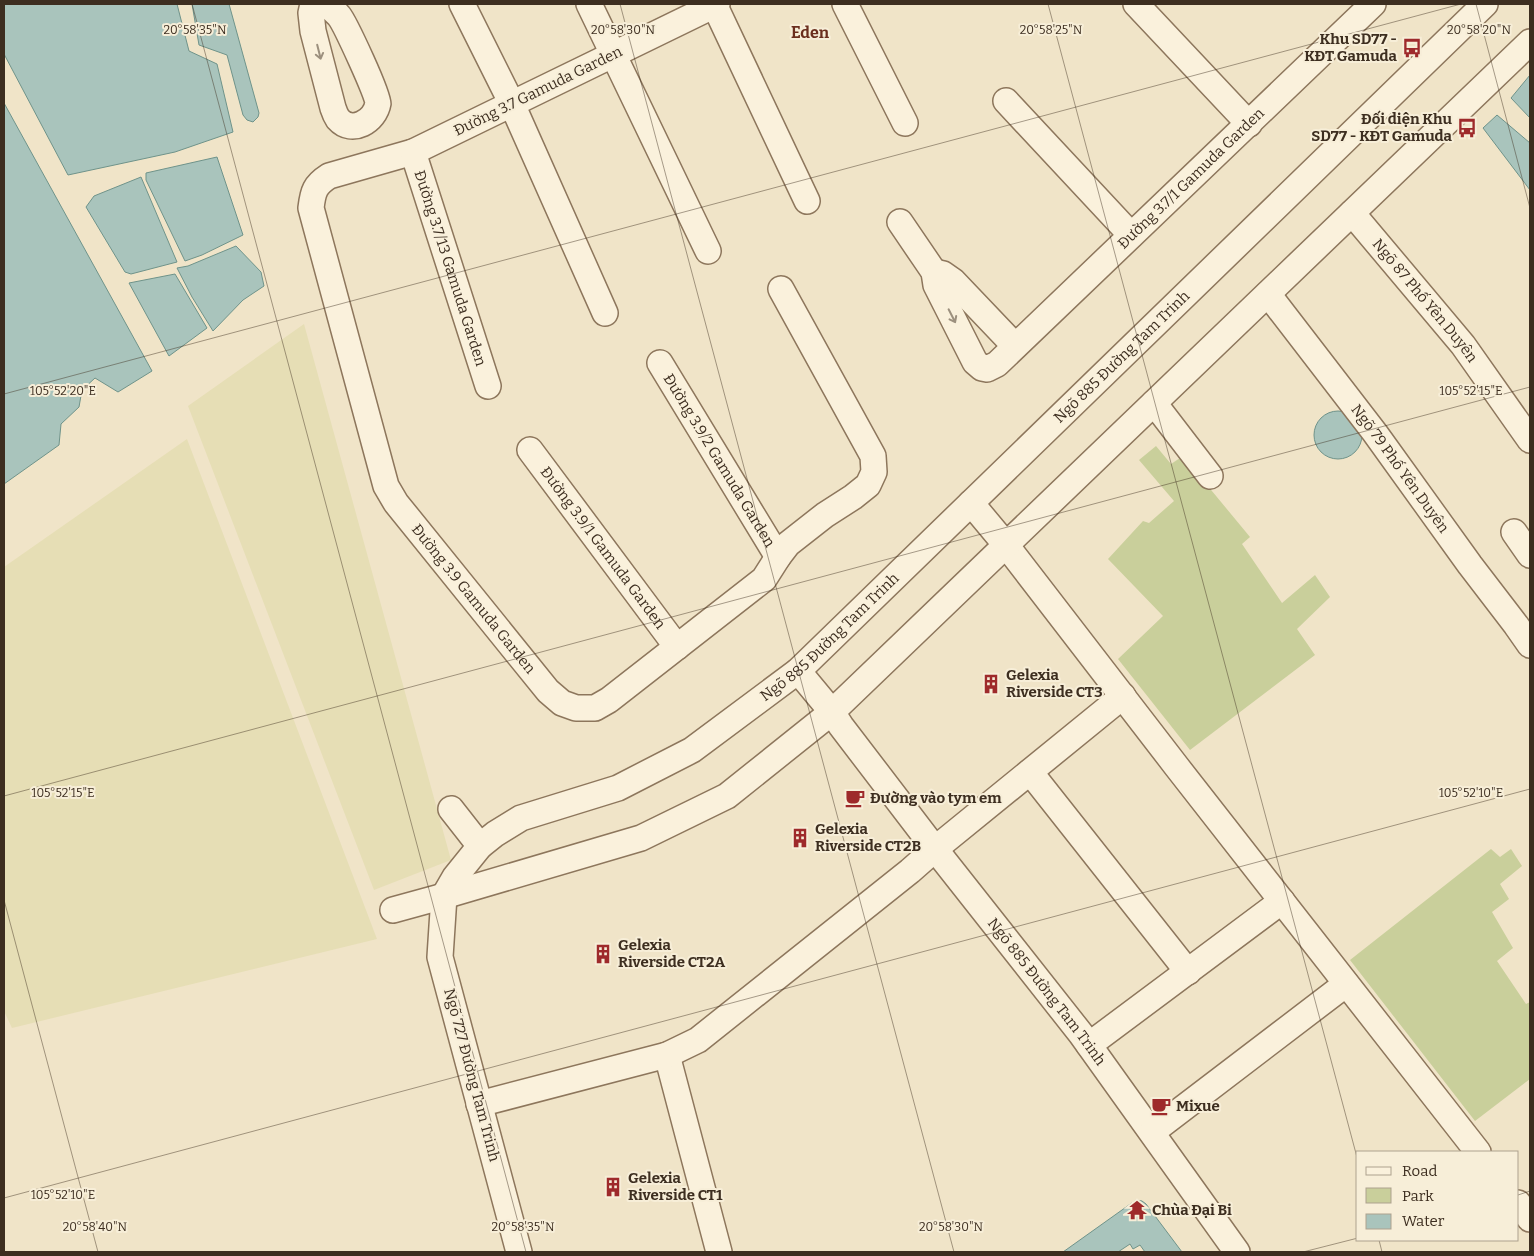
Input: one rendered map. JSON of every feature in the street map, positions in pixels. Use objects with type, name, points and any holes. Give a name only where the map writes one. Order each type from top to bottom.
[{"type":"street","points":[[313,4],[311,13],[313,31],[333,108],[338,119],[347,125],[358,126],[374,114],[378,101],[340,16],[324,4]]},
{"type":"street","points":[[462,4],[512,104],[605,313]]},
{"type":"street","points":[[589,4],[708,251]]},
{"type":"street","points":[[715,4],[807,201]]},
{"type":"street","name":"Đường 3.7 Gamuda Garden","points":[[413,152],[715,4]]},
{"type":"street","points":[[845,4],[905,123]]},
{"type":"street","points":[[1136,4],[1249,124]]},
{"type":"street","name":"Ngõ 885 Đường Tam Trinh","points":[[444,896],[460,870],[480,846],[521,818],[618,788],[692,750],[798,671],[1485,4]]},
{"type":"street","name":"Đường 3.7/1 Gamuda Garden","points":[[934,272],[936,285],[978,366],[984,368],[997,364],[1249,124],[1366,6]]},
{"type":"street","points":[[393,910],[641,838],[727,796],[832,712],[1530,42]]},
{"type":"street","points":[[1006,101],[1131,235]]},
{"type":"street","name":"Đường 3.7/13 Gamuda Garden","points":[[413,152],[488,386]]},
{"type":"street","name":"Đường 3.9 Gamuda Garden","points":[[413,152],[330,176],[319,182],[313,194],[311,208],[386,486],[396,503],[542,684],[562,702],[576,708],[595,708],[609,700],[764,579],[788,544],[868,485],[874,472],[873,456],[781,289]]},
{"type":"street","name":"Ngõ 87 Phố Yên Duyên","points":[[1352,213],[1463,345],[1530,440]]},
{"type":"street","points":[[900,222],[934,272],[943,274],[953,280],[1015,346]]},
{"type":"street","name":"Ngõ 79 Phố Yên Duyên","points":[[1268,294],[1375,433],[1476,574],[1530,645]]},
{"type":"street","name":"Đường 3.9/2 Gamuda Garden","points":[[660,363],[778,557]]},
{"type":"street","points":[[1154,404],[1210,476]]},
{"type":"street","name":"Đường 3.9/1 Gamuda Garden","points":[[530,450],[677,647]]},
{"type":"street","points":[[972,503],[1477,1151]]},
{"type":"street","points":[[1514,532],[1530,555]]},
{"type":"street","name":"Ngõ 885 Đường Tam Trinh","points":[[798,671],[832,712],[934,849],[1089,1045],[1237,1252]]},
{"type":"street","points":[[479,1104],[667,1055],[698,1040],[1123,696]]},
{"type":"street","points":[[1030,772],[1188,972]]},
{"type":"street","points":[[451,809],[480,846]]},
{"type":"street","name":"Ngõ 727 Đường Tam Trinh","points":[[444,896],[440,957],[519,1252]]},
{"type":"street","points":[[1089,1045],[1282,901]]},
{"type":"street","points":[[1152,1132],[1346,984]]},
{"type":"street","points":[[667,1055],[719,1252]]},
{"type":"street","points":[[1519,1204],[1530,1219]]},
{"type":"shaded area","points":[[304,324],[451,860],[374,890],[188,406]]},
{"type":"shaded area","points":[[187,439],[377,939],[12,1028],[4,1011],[4,567]]},
{"type":"green space","points":[[1156,446],[1171,464],[1183,456],[1250,537],[1242,544],[1282,603],[1315,575],[1330,597],[1297,629],[1315,655],[1190,750],[1118,659],[1163,616],[1108,559],[1143,521],[1149,523],[1174,501],[1139,460]]},
{"type":"green space","points":[[1491,849],[1500,857],[1511,849],[1522,866],[1500,884],[1509,899],[1492,912],[1513,948],[1497,961],[1526,1004],[1530,1002],[1530,1079],[1475,1121],[1350,960]]},
{"type":"water","points":[[4,4],[177,4],[189,51],[217,64],[233,132],[175,152],[68,175],[4,54]]},
{"type":"water","points":[[192,4],[229,4],[259,113],[253,122],[247,120],[243,115],[227,55],[199,45]]},
{"type":"water","points":[[1530,75],[1530,118],[1511,98]]},
{"type":"water","points":[[4,103],[152,371],[118,392],[95,378],[82,390],[79,407],[61,424],[59,445],[4,484]]},
{"type":"water","points":[[1497,115],[1530,143],[1530,190],[1483,128]]},
{"type":"water","points":[[217,157],[243,235],[185,261],[146,180],[146,173]]},
{"type":"water","points":[[141,177],[177,262],[131,274],[125,272],[86,207],[94,196]]},
{"type":"water","points":[[236,246],[261,272],[264,286],[243,300],[213,331],[177,268],[188,266]]},
{"type":"water","points":[[175,274],[207,328],[169,356],[129,283]]},
{"type":"water","points":[[1333,411],[1343,411],[1355,418],[1362,430],[1362,440],[1355,452],[1343,459],[1333,459],[1325,455],[1318,448],[1314,440],[1314,430],[1318,422],[1325,415]]},
{"type":"water","points":[[1136,1200],[1146,1204],[1182,1252],[1145,1252],[1140,1245],[1133,1249],[1130,1244],[1118,1252],[1063,1252]]},
{"type":"place","name":"Khu SD77 - KĐT Gamuda","points":[[1412,48]]},
{"type":"place","name":"Đối diện Khu SD77 - KĐT Gamuda","points":[[1467,128]]},
{"type":"place","name":"Gelexia Riverside CT3","points":[[991,684]]},
{"type":"place","name":"Đường vào tym em","points":[[855,798]]},
{"type":"place","name":"Gelexia Riverside CT2B","points":[[800,838]]},
{"type":"place","name":"Gelexia Riverside CT2A","points":[[603,954]]},
{"type":"place","name":"Mixue","points":[[1161,1106]]},
{"type":"place","name":"Gelexia Riverside CT1","points":[[613,1187]]},
{"type":"place","name":"Chùa Đại Bi","points":[[1137,1210]]},
{"type":"district","name":"Eden","points":[[810,32]]}]
